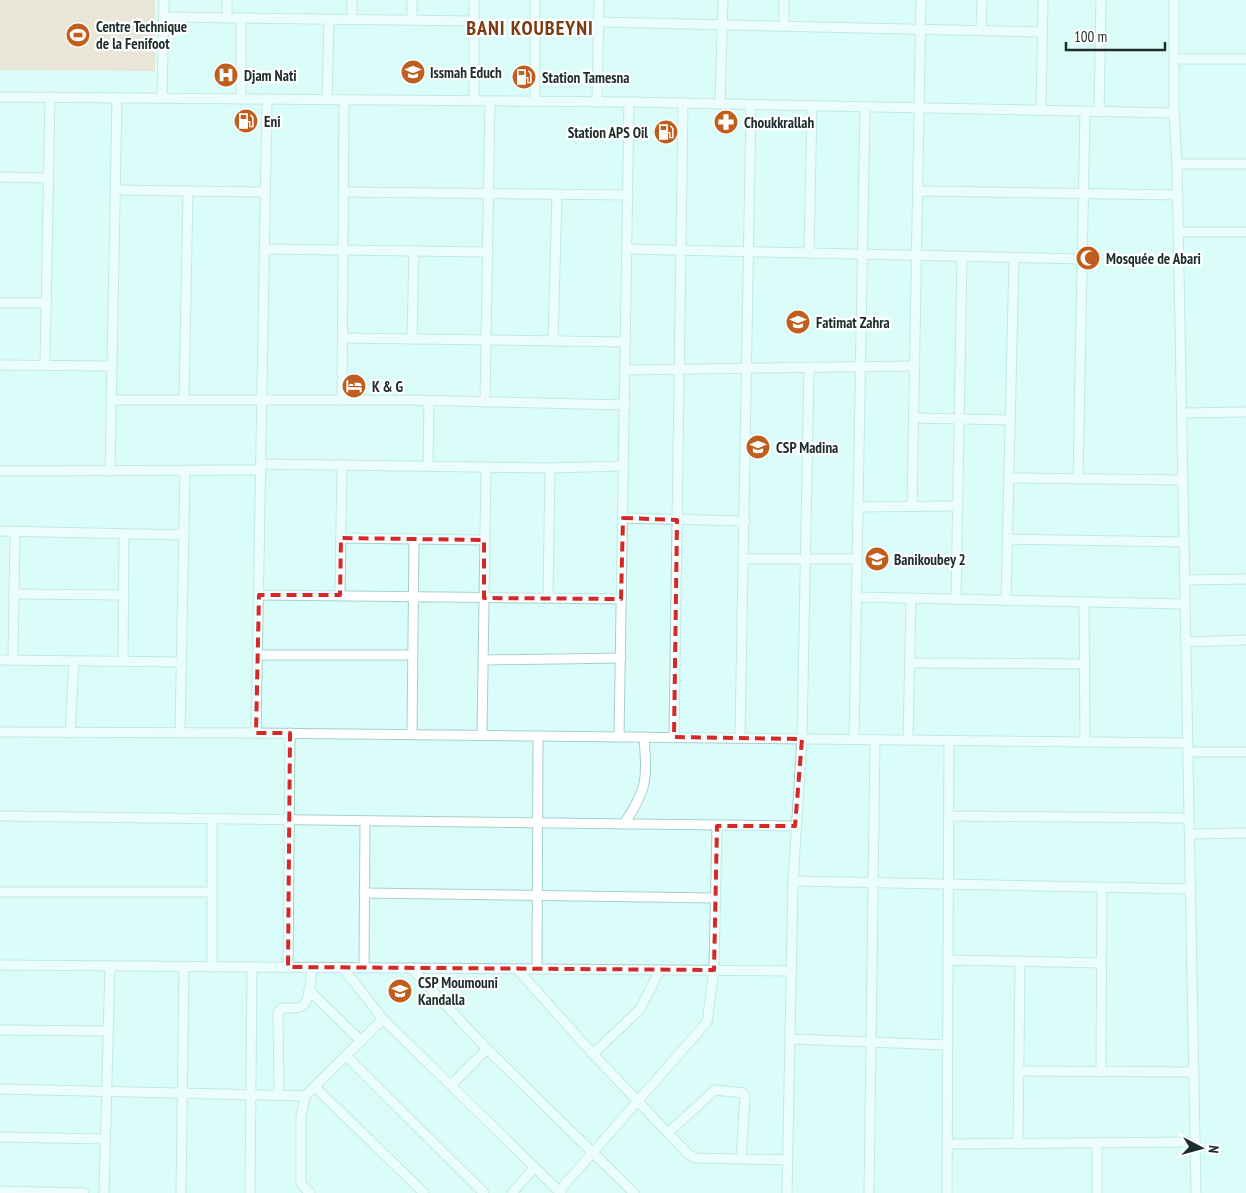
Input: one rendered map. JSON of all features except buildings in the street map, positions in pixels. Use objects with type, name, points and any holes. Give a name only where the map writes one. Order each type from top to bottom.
[{"type":"street","points":[[162,98],[164,0]]},
{"type":"street","points":[[227,0],[227,18]]},
{"type":"street","points":[[352,0],[352,20]]},
{"type":"street","points":[[412,0],[412,20]]},
{"type":"street","points":[[474,0],[474,101]]},
{"type":"street","points":[[535,0],[535,102]]},
{"type":"street","points":[[597,102],[599,0]]},
{"type":"street","points":[[720,104],[723,0]]},
{"type":"street","points":[[784,0],[784,26]]},
{"type":"street","points":[[912,506],[921,0]]},
{"type":"street","points":[[981,30],[982,0]]},
{"type":"street","points":[[1041,111],[1043,0]]},
{"type":"street","points":[[1099,112],[1102,0]]},
{"type":"street","points":[[1174,0],[1174,114],[1178,195],[1196,1193]]},
{"type":"street","points":[[163,17],[474,21]]},
{"type":"street","points":[[240,18],[240,99]]},
{"type":"street","points":[[327,100],[329,20]]},
{"type":"street","points":[[598,22],[1042,32]]},
{"type":"street","points":[[1175,59],[1246,59]]},
{"type":"street","points":[[0,97],[629,102],[1174,114]]},
{"type":"street","points":[[45,365],[50,97]]},
{"type":"street","points":[[110,471],[118,98]]},
{"type":"street","points":[[256,732],[267,99]]},
{"type":"street","points":[[342,400],[344,100]]},
{"type":"street","points":[[485,402],[490,193],[490,101]]},
{"type":"street","points":[[619,737],[629,102]]},
{"type":"street","points":[[674,737],[683,103]]},
{"type":"street","points":[[740,738],[745,521],[745,368],[750,105]]},
{"type":"street","points":[[809,253],[812,106]]},
{"type":"street","points":[[854,739],[865,107]]},
{"type":"street","points":[[1078,479],[1084,259],[1085,112]]},
{"type":"street","points":[[1177,164],[1246,164]]},
{"type":"street","points":[[0,177],[47,178]]},
{"type":"street","points":[[116,190],[265,192]]},
{"type":"street","points":[[184,400],[188,191]]},
{"type":"street","points":[[918,191],[1178,195]]},
{"type":"street","points":[[344,192],[628,196]]},
{"type":"street","points":[[552,341],[558,195]]},
{"type":"street","points":[[1178,232],[1246,232]]},
{"type":"street","points":[[264,248],[488,252]]},
{"type":"street","points":[[627,249],[1084,259]]},
{"type":"street","points":[[412,339],[414,250]]},
{"type":"street","points":[[956,599],[962,256]]},
{"type":"street","points":[[1006,600],[1014,258]]},
{"type":"street","points":[[0,303],[46,303]]},
{"type":"street","points":[[343,338],[626,342]]},
{"type":"street","points":[[0,365],[112,366]]},
{"type":"street","points":[[625,370],[915,366]]},
{"type":"street","points":[[787,1193],[793,881],[802,739],[809,367]]},
{"type":"street","points":[[112,400],[262,399],[624,405]]},
{"type":"street","points":[[428,465],[429,401]]},
{"type":"street","points":[[1182,413],[1246,412]]},
{"type":"street","points":[[914,418],[1011,420]]},
{"type":"street","points":[[0,471],[185,472],[342,464],[550,468],[624,466]]},
{"type":"street","points":[[340,595],[342,464]]},
{"type":"street","points":[[482,735],[486,467]]},
{"type":"street","points":[[548,598],[550,468]]},
{"type":"street","points":[[180,732],[185,472]]},
{"type":"street","points":[[1009,478],[1183,480]]},
{"type":"street","points":[[858,507],[958,506]]},
{"type":"street","points":[[623,518],[745,521]]},
{"type":"street","points":[[0,531],[184,535]]},
{"type":"street","points":[[13,660],[15,531]]},
{"type":"street","points":[[123,662],[124,534]]},
{"type":"street","points":[[341,538],[484,540]]},
{"type":"street","points":[[412,734],[414,539]]},
{"type":"street","points":[[1008,539],[1184,542]]},
{"type":"street","points":[[744,559],[857,559]]},
{"type":"street","points":[[1185,580],[1246,579]]},
{"type":"street","points":[[13,594],[124,595]]},
{"type":"street","points":[[259,595],[622,598]]},
{"type":"street","points":[[856,597],[1186,604]]},
{"type":"street","points":[[908,740],[911,598]]},
{"type":"street","points":[[1084,603],[1085,742]]},
{"type":"street","points":[[1186,642],[1246,640]]},
{"type":"street","points":[[258,655],[412,655]]},
{"type":"street","points":[[483,660],[621,658]]},
{"type":"street","points":[[0,660],[182,662]]},
{"type":"street","points":[[70,732],[74,661]]},
{"type":"street","points":[[910,663],[1084,664]]},
{"type":"street","points":[[0,732],[256,732],[1085,742],[1246,752]]},
{"type":"street","points":[[288,967],[290,733]]},
{"type":"street","points":[[537,969],[538,736]]},
{"type":"street","points":[[624,824],[641,798],[645,786],[644,737]]},
{"type":"street","points":[[869,1193],[875,740]]},
{"type":"street","points":[[947,1193],[949,740]]},
{"type":"street","points":[[0,816],[795,826]]},
{"type":"street","points":[[949,816],[1189,818]]},
{"type":"street","points":[[212,818],[212,967]]},
{"type":"street","points":[[364,968],[365,821]]},
{"type":"street","points":[[343,968],[384,1019],[560,1192],[704,1027],[708,1017],[714,970],[717,826]]},
{"type":"street","points":[[1190,834],[1246,833]]},
{"type":"street","points":[[793,881],[1191,889]]},
{"type":"street","points":[[1100,1072],[1102,887]]},
{"type":"street","points":[[0,892],[212,892]]},
{"type":"street","points":[[364,893],[716,898]]},
{"type":"street","points":[[948,960],[1101,963]]},
{"type":"street","points":[[1018,1144],[1020,961]]},
{"type":"street","points":[[0,965],[791,971]]},
{"type":"street","points":[[104,1193],[110,966]]},
{"type":"street","points":[[181,1193],[184,966]]},
{"type":"street","points":[[250,1193],[252,967]]},
{"type":"street","points":[[279,1096],[278,1012],[282,1008],[303,1006],[309,990],[312,967]]},
{"type":"street","points":[[411,968],[487,1048],[634,1193]]},
{"type":"street","points":[[517,969],[593,1054],[691,1157],[788,1160]]},
{"type":"street","points":[[593,1054],[640,1010],[660,970]]},
{"type":"street","points":[[309,990],[361,1041]]},
{"type":"street","points":[[310,1193],[301,1184],[301,1117],[306,1096],[384,1019]]},
{"type":"street","points":[[0,1030],[108,1031]]},
{"type":"street","points":[[791,1039],[947,1046]]},
{"type":"street","points":[[452,1084],[487,1048]]},
{"type":"street","points":[[346,1056],[484,1193]]},
{"type":"street","points":[[1018,1071],[1193,1072]]},
{"type":"street","points":[[315,1087],[424,1193]]},
{"type":"street","points":[[0,1089],[306,1096]]},
{"type":"street","points":[[668,1133],[715,1090],[743,1093],[745,1097],[741,1159]]},
{"type":"street","points":[[0,1137],[106,1139]]},
{"type":"street","points":[[947,1144],[1195,1142]]},
{"type":"street","points":[[1097,1143],[1097,1193]]},
{"type":"street","points":[[514,1192],[535,1168]]},
{"type":"street","points":[[0,1191],[84,1193]]},
{"type":"highlighted area","points":[[623,518],[677,520],[674,737],[802,739],[795,826],[717,826],[714,970],[288,967],[290,733],[256,733],[259,595],[340,595],[341,538],[484,540],[484,598],[621,599]]},
{"type":"shaded area","name":"Centre Technique de la Fenifoot","points":[[0,0],[155,0],[155,71],[0,70]]},
{"type":"place","name":"Centre Technique de la Fenifoot","points":[[78,35]]},
{"type":"place","name":"Issmah Educh","points":[[413,72]]},
{"type":"place","name":"Djam Nati","points":[[226,75]]},
{"type":"place","name":"Station Tamesna","points":[[524,77]]},
{"type":"place","name":"Eni","points":[[246,121]]},
{"type":"place","name":"Choukkrallah","points":[[726,122]]},
{"type":"place","name":"Station APS Oil","points":[[666,132]]},
{"type":"place","name":"Mosquée de Abari","points":[[1088,258]]},
{"type":"place","name":"Fatimat Zahra","points":[[798,322]]},
{"type":"place","name":"K & G","points":[[354,386]]},
{"type":"place","name":"CSP Madina","points":[[758,447]]},
{"type":"place","name":"Banikoubey 2","points":[[877,559]]},
{"type":"place","name":"CSP Moumouni Kandalla","points":[[400,991]]},
{"type":"district","name":"BANI KOUBEYNI","points":[[530,28]]}]
